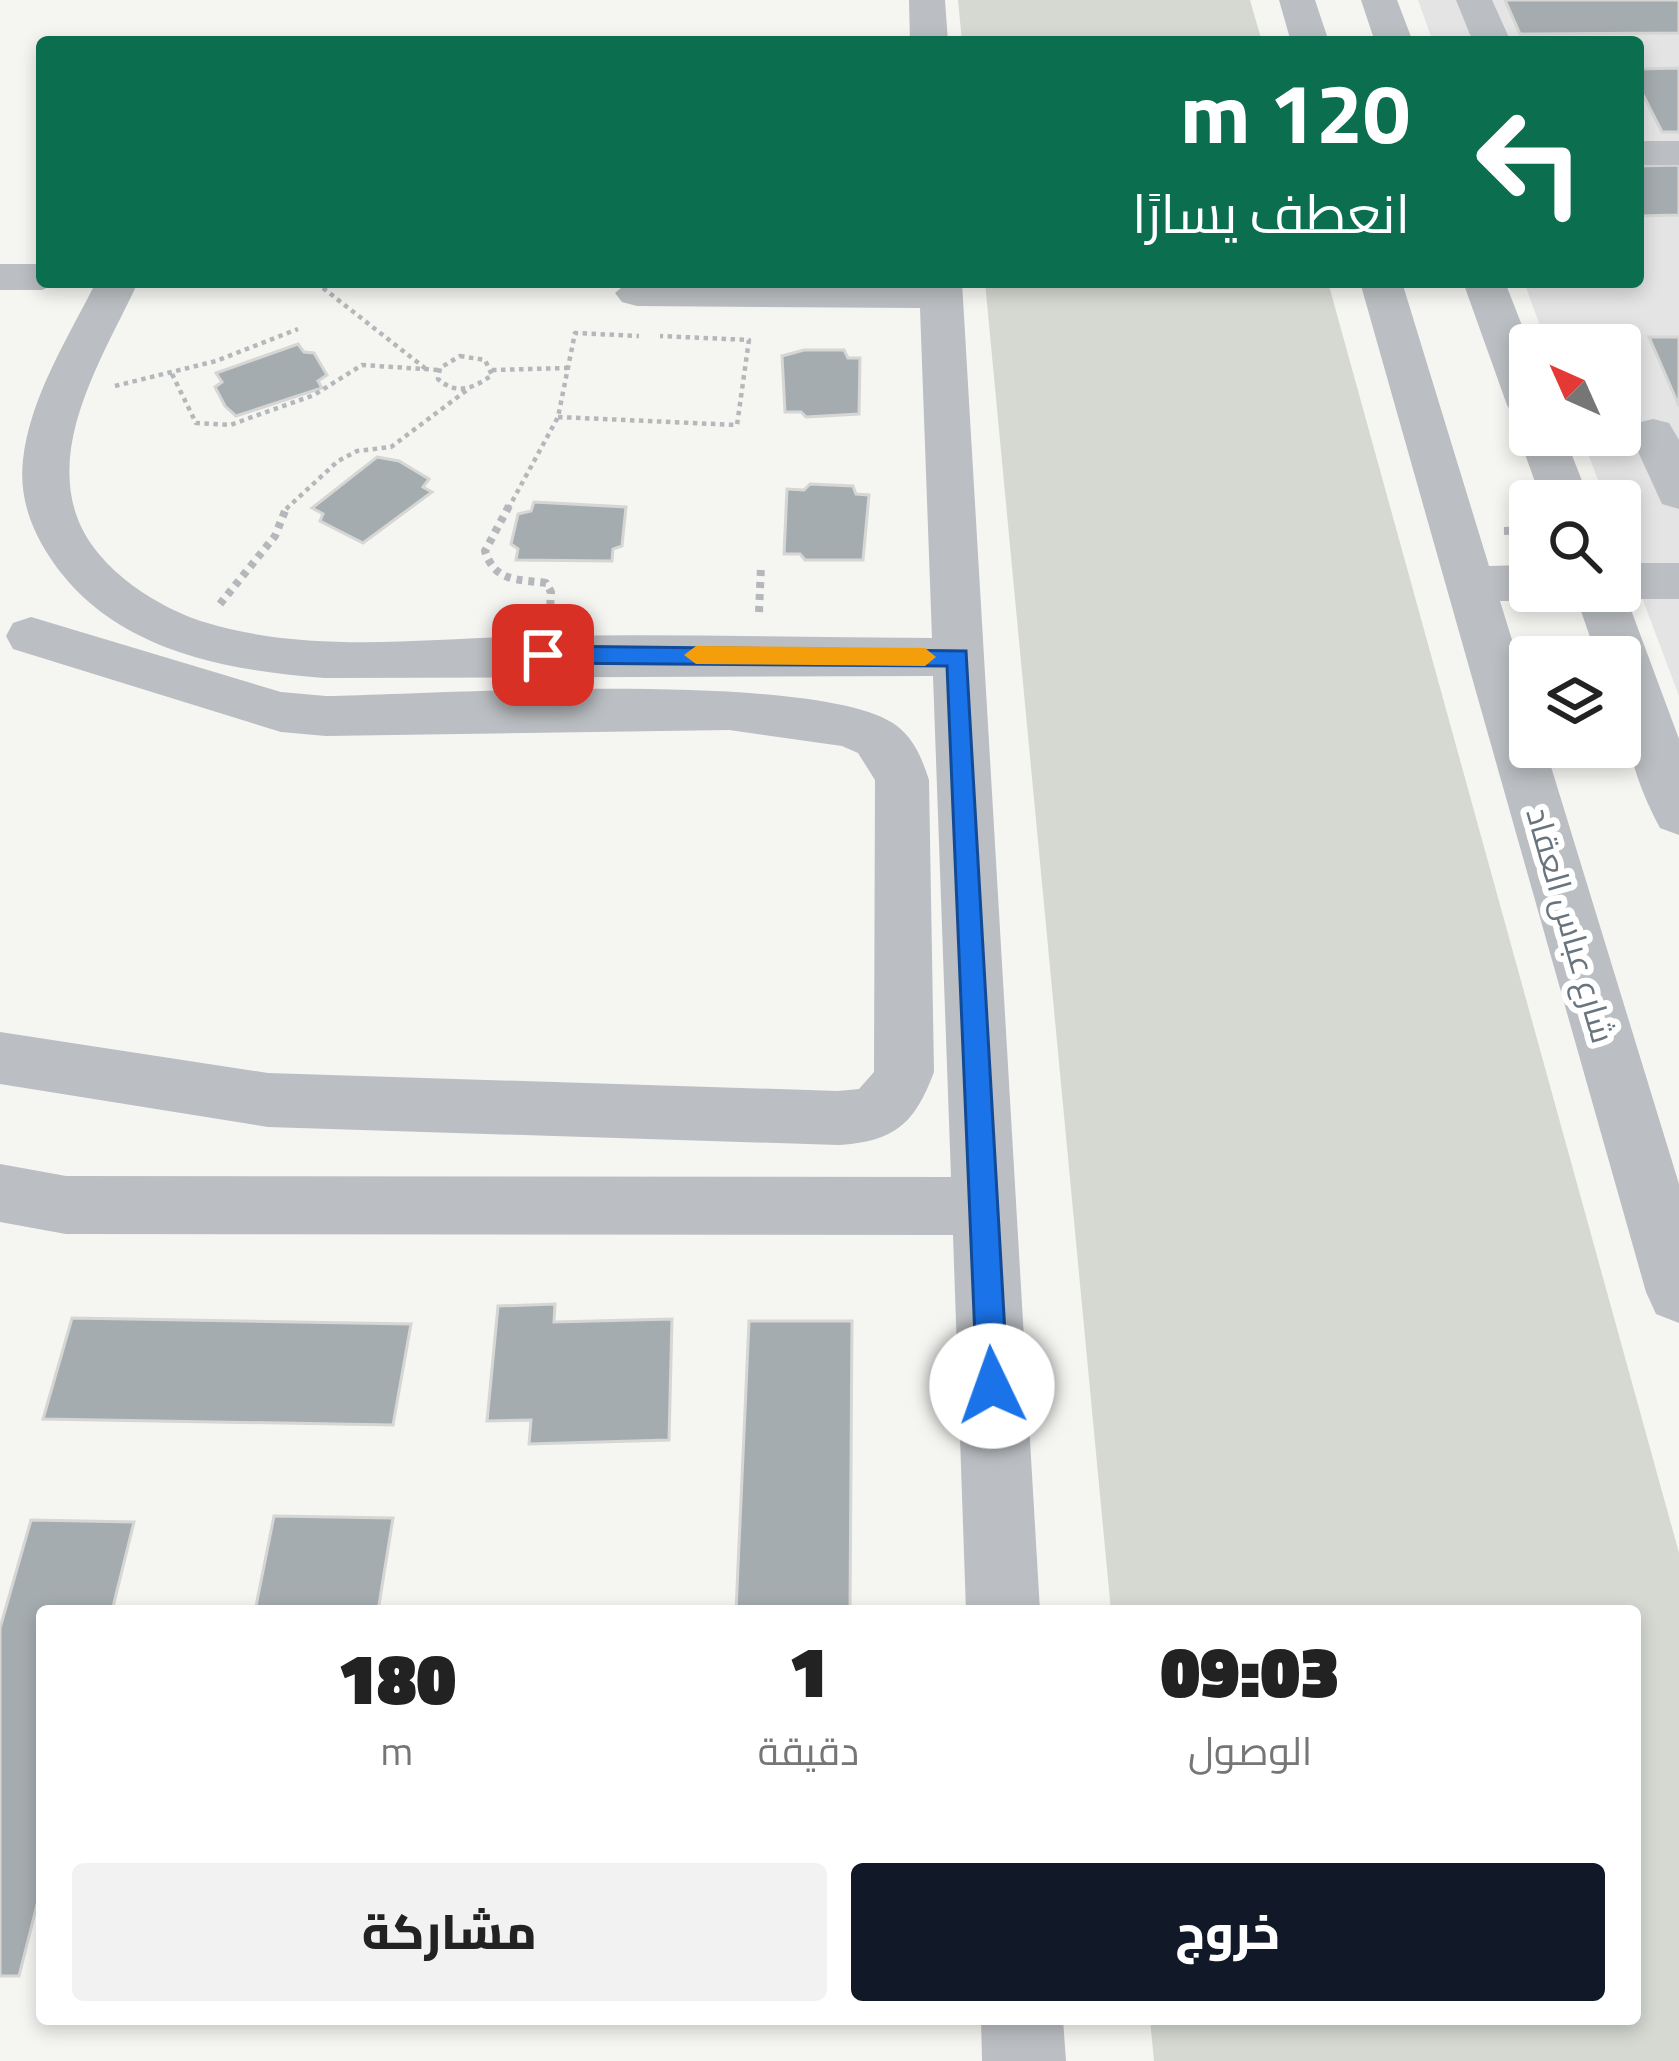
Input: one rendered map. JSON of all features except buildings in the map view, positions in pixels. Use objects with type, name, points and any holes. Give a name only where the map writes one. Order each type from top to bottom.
[{"type":"street","points":[[927,0],[929,36]]},
{"type":"street","points":[[1298,0],[1308,36]]},
{"type":"street","points":[[1379,0],[1392,36]]},
{"type":"street","points":[[1474,0],[1489,36]]},
{"type":"street","points":[[1644,153],[1679,153]]},
{"type":"street","points":[[0,277],[36,277]]},
{"type":"street","points":[[114,288],[52,429],[46,488],[52,517],[85,570],[142,615],[193,638],[304,659],[958,657]]},
{"type":"street","name":"شارع عباس العقاد","points":[[1383,288],[1679,1292]]},
{"type":"street","points":[[1486,288],[1509,349]]},
{"type":"street","points":[[638,293],[941,289],[1003,1605]]},
{"type":"street","points":[[1653,434],[1679,494]]},
{"type":"street","points":[[1641,581],[1679,581]]},
{"type":"street","points":[[1470,584],[1509,583]]},
{"type":"street","points":[[1612,612],[1656,685],[1674,786]]},
{"type":"street","points":[[0,1058],[268,1100],[872,1118],[896,1097],[904,1050],[902,780],[895,758],[877,739],[851,727],[729,710],[326,716],[280,712],[31,636]]},
{"type":"street","points":[[280,712],[304,659]]},
{"type":"street","points":[[0,1193],[66,1204],[984,1206]]},
{"type":"street","points":[[1022,2025],[1024,2061]]},
{"type":"path","points":[[324,288],[426,369]]},
{"type":"path","points":[[114,387],[172,374],[298,329]]},
{"type":"path","points":[[543,655],[551,592],[546,583],[501,577],[491,570],[484,551],[558,417],[575,333],[749,340],[737,425],[558,417]]},
{"type":"path","points":[[172,374],[196,423],[217,427],[314,395],[362,365],[439,370],[452,359],[469,356],[485,360],[492,370]]},
{"type":"path","points":[[492,370],[567,368]]},
{"type":"path","points":[[439,370],[441,384],[467,390]]},
{"type":"path","points":[[193,638],[274,536],[292,501],[346,455],[391,447],[467,390],[484,384],[492,370]]},
{"type":"shaded area","points":[[958,0],[1250,0],[1260,36],[961,36]]},
{"type":"shaded area","points":[[1418,0],[1679,0],[1679,696],[1641,595],[1641,480],[1598,480],[1589,456],[1641,456],[1641,324],[1539,324],[1526,288],[1644,288],[1644,36],[1431,36]]},
{"type":"shaded area","points":[[986,288],[1330,288],[1679,1553],[1679,2061],[1154,2061],[1151,2025],[1641,2025],[1641,1605],[1110,1605]]},
{"type":"slow traffic","points":[[696,655],[925,657]]},
{"type":"route","points":[[543,655],[958,657],[992,1386]]}]
